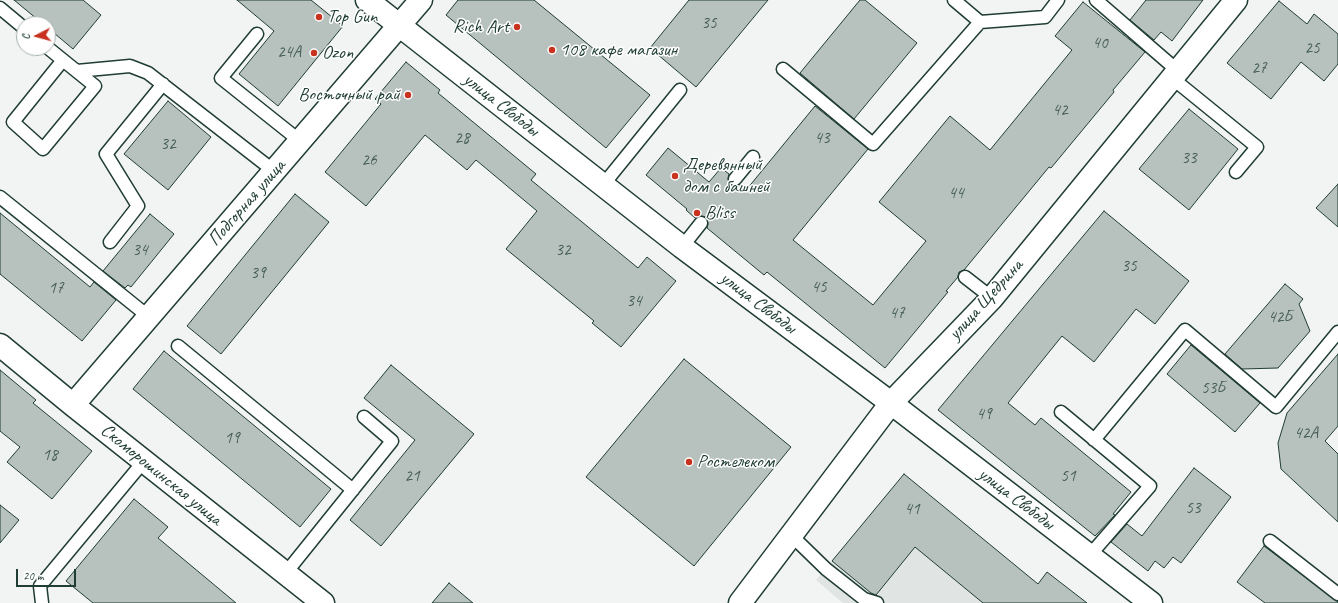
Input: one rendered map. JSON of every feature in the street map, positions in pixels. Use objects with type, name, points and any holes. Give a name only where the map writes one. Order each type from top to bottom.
[{"type":"street","name":"улица Свободы","points":[[367,0],[682,247],[891,403],[1152,603]]},
{"type":"street","name":"Подгорная улица","points":[[73,405],[421,0]]},
{"type":"street","name":"улица Щедрина","points":[[740,603],[891,403],[992,298],[1175,74],[1232,1]]},
{"type":"street","name":"Скоморошинская улица","points":[[0,345],[73,405],[323,603]]},
{"type":"lane","points":[[954,0],[980,22]]},
{"type":"lane","points":[[783,69],[873,144],[980,22],[1044,17],[1058,0]]},
{"type":"lane","points":[[1096,0],[1175,74],[1257,147],[1236,172]]},
{"type":"lane","points":[[0,8],[16,21]]},
{"type":"lane","points":[[257,34],[221,78],[300,141]]},
{"type":"lane","points":[[56,54],[77,71],[95,86],[43,149],[12,122],[63,60]]},
{"type":"lane","points":[[77,71],[130,66],[148,73],[163,84],[193,115],[274,172]]},
{"type":"lane","points":[[110,242],[138,206],[106,154],[163,84]]},
{"type":"lane","points":[[603,185],[680,90]]},
{"type":"lane","points":[[736,179],[753,157]]},
{"type":"lane","points":[[0,197],[149,317]]},
{"type":"lane","points":[[682,247],[701,223]]},
{"type":"lane","points":[[965,277],[992,298]]},
{"type":"lane","points":[[1094,440],[1185,330],[1276,406],[1338,332]]},
{"type":"lane","points":[[178,346],[353,490]]},
{"type":"lane","points":[[1061,412],[1150,486],[1090,555]]},
{"type":"lane","points":[[285,574],[392,441],[364,417]]},
{"type":"lane","points":[[42,603],[40,586],[144,461]]},
{"type":"lane","points":[[791,535],[826,569],[864,599],[877,603]]},
{"type":"lane","points":[[1270,542],[1338,594]]},
{"type":"shaded area","points":[[904,474],[1038,584],[1087,603],[843,603],[816,580]]},
{"type":"building","points":[[14,0],[83,0],[101,15],[73,49],[56,35],[56,16],[33,16]]},
{"type":"building","points":[[237,0],[311,0],[343,26],[278,106],[239,74],[274,31]]},
{"type":"building","points":[[458,0],[534,0],[650,95],[606,148],[446,15]]},
{"type":"building","points":[[689,0],[768,0],[696,87],[650,48]]},
{"type":"building","points":[[860,0],[865,0],[917,43],[854,119],[800,73]]},
{"type":"building","points":[[1146,0],[1203,0],[1172,41],[1161,32],[1154,40],[1130,20]]},
{"type":"building","points":[[1279,1],[1307,24],[1314,14],[1338,34],[1338,64],[1324,81],[1301,62],[1271,99],[1227,63]]},
{"type":"building","points":[[1083,2],[1145,52],[1051,168],[1049,167],[964,270],[959,272],[958,277],[946,291],[948,292],[885,368],[767,272],[764,275],[707,228],[708,224],[706,217],[702,216],[695,218],[686,210],[687,209],[646,175],[668,148],[709,182],[721,168],[729,174],[728,178],[730,185],[734,186],[741,184],[747,189],[815,106],[868,149],[793,240],[873,305],[926,241],[879,202],[950,116],[990,150],[1072,50],[1055,36]]},
{"type":"building","points":[[406,62],[440,90],[438,93],[536,174],[531,180],[638,268],[647,257],[676,281],[621,347],[592,323],[594,321],[506,249],[537,211],[476,160],[467,170],[425,135],[366,206],[325,172],[381,104],[375,99]]},
{"type":"building","points":[[168,101],[211,137],[168,190],[124,154]]},
{"type":"building","points":[[1189,109],[1238,149],[1189,210],[1139,169]]},
{"type":"building","points":[[1338,184],[1338,227],[1316,208]]},
{"type":"building","points":[[295,194],[329,222],[221,354],[187,326]]},
{"type":"building","points":[[1104,211],[1189,281],[1155,324],[1136,309],[1094,362],[1062,336],[1008,403],[1035,425],[1041,418],[1131,492],[1113,514],[1115,515],[1095,536],[938,410]]},
{"type":"building","points":[[0,213],[90,287],[94,282],[116,300],[82,341],[0,274]]},
{"type":"building","points":[[150,214],[174,234],[131,287],[128,285],[125,288],[103,271]]},
{"type":"building","points":[[1285,284],[1303,299],[1299,304],[1310,331],[1278,368],[1242,369],[1225,354]]},
{"type":"building","points":[[1191,345],[1260,403],[1235,432],[1167,374]]},
{"type":"building","points":[[164,351],[331,489],[300,527],[133,389]]},
{"type":"building","points":[[1338,354],[1338,426],[1325,441],[1338,454],[1338,522],[1281,469],[1278,443],[1287,413]]},
{"type":"building","name":"Ростелеком","points":[[684,359],[791,447],[694,566],[586,477]]},
{"type":"building","points":[[391,365],[474,434],[381,546],[350,520],[415,440],[364,398]]},
{"type":"building","points":[[0,370],[36,400],[33,403],[92,451],[52,499],[7,462],[20,447],[0,431]]},
{"type":"building","points":[[1194,468],[1231,497],[1181,563],[1173,557],[1164,568],[1155,561],[1148,571],[1111,542],[1127,524],[1142,536]]},
{"type":"building","points":[[904,474],[1038,584],[1047,572],[1087,603],[983,603],[915,547],[876,595],[871,593],[832,561]]},
{"type":"building","points":[[134,499],[168,527],[158,538],[236,603],[93,603],[66,581]]},
{"type":"building","points":[[0,505],[19,520],[0,543]]},
{"type":"building","points":[[1264,546],[1338,603],[1265,603],[1237,582]]},
{"type":"building","points":[[449,583],[473,603],[432,603]]},
{"type":"place","name":"Top Gun","points":[[319,17]]},
{"type":"place","name":"Rich Art","points":[[517,27]]},
{"type":"place","name":"108 кафе магазин","points":[[552,50]]},
{"type":"place","name":"Ozon","points":[[314,53]]},
{"type":"place","name":"Восточный рай","points":[[408,95]]},
{"type":"place","name":"Деревянный дом с башней","points":[[675,176]]},
{"type":"place","name":"Bliss","points":[[697,213]]},
{"type":"place","name":"Ростелеком","points":[[689,462]]}]
